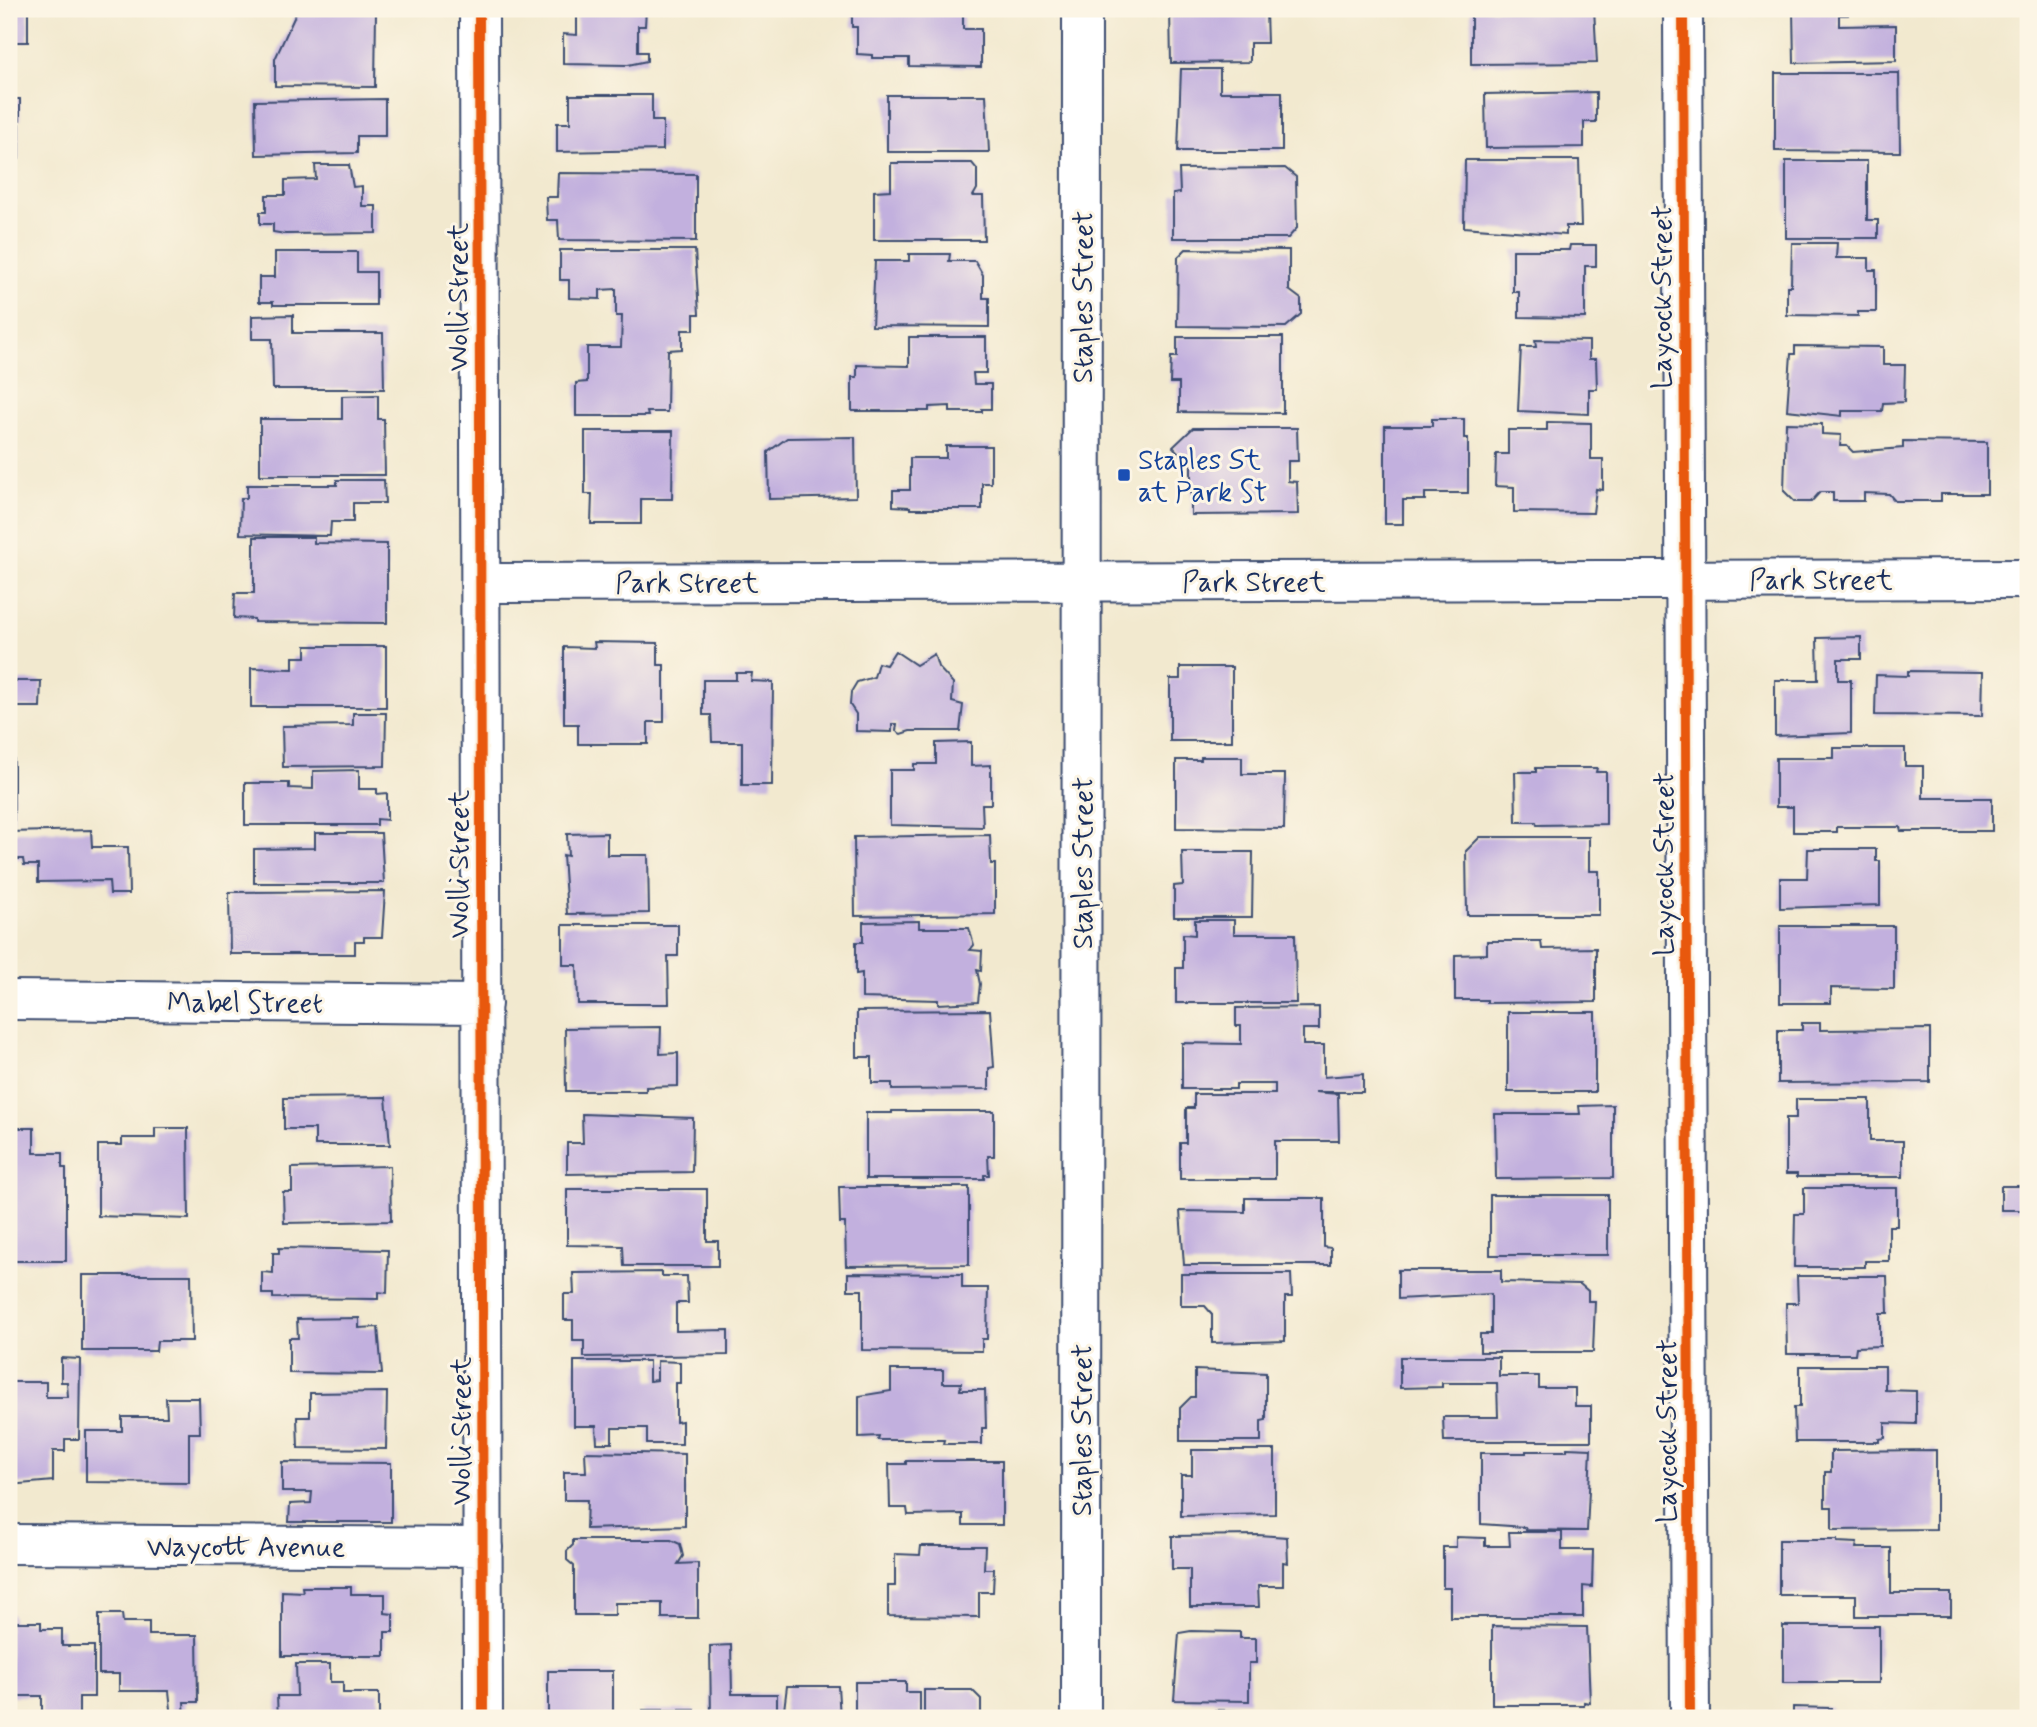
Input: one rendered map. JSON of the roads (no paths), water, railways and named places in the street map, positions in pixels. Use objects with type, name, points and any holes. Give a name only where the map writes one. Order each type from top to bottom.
[{"type":"street","name":"Wolli Street","points":[[480,9],[483,1718]]},
{"type":"street","name":"Staples Street","points":[[1082,9],[1082,1718]]},
{"type":"street","name":"Laycock Street","points":[[1683,9],[1690,1718]]},
{"type":"street","name":"Park Street","points":[[480,583],[2028,579]]},
{"type":"street","name":"Mabel Street","points":[[9,1000],[482,1004]]},
{"type":"street","name":"Waycott Avenue","points":[[9,1544],[483,1547]]},
{"type":"place","name":"Staples St at Park St","points":[[1124,475]]}]
